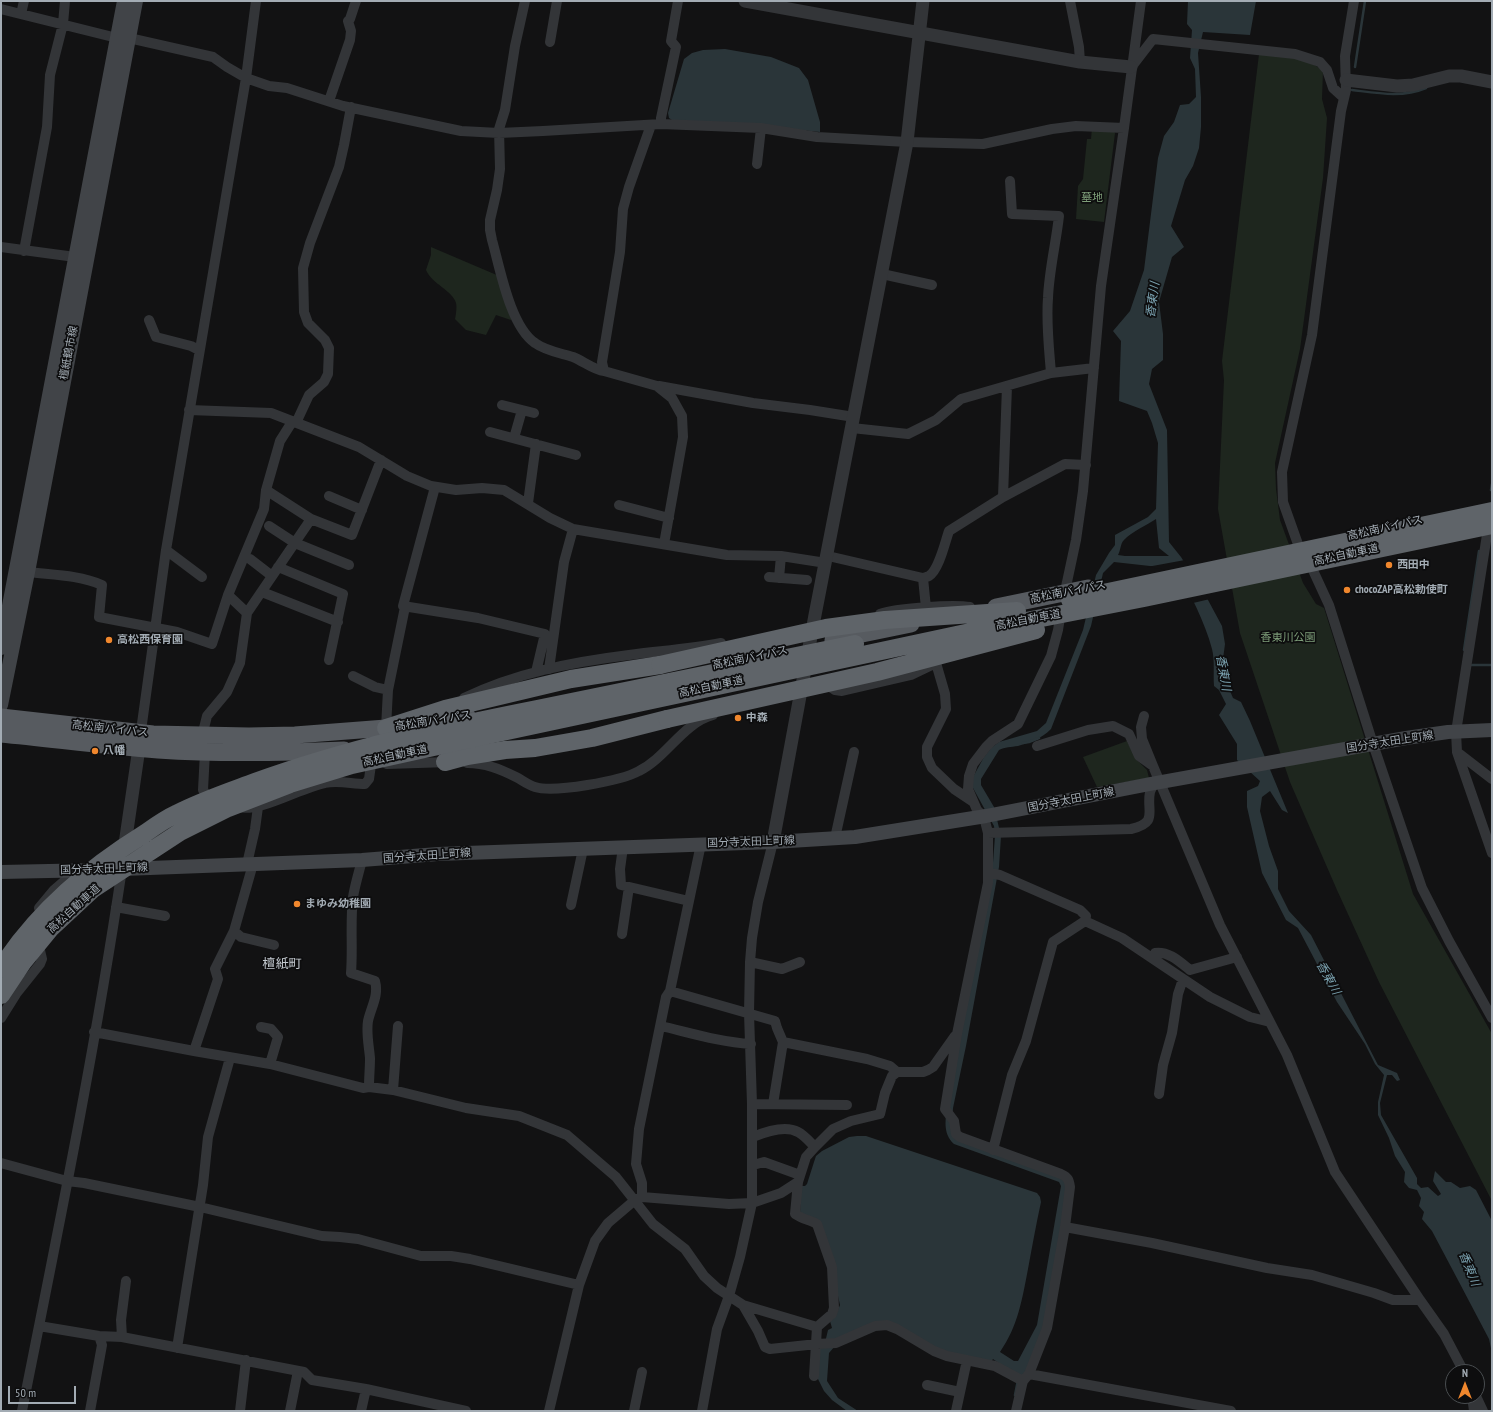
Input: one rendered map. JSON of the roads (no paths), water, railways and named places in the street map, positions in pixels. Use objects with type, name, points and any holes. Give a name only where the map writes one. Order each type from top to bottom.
[{"type":"highway","name":"高松南バイパス","points":[[203,744],[386,728],[474,715],[976,610],[1297,548],[1492,504]]},
{"type":"highway","name":"高松自動車道","points":[[1,968],[14,948],[46,913],[82,878],[130,842],[174,814],[220,794],[347,751],[476,721],[1017,611],[1492,510]]},
{"type":"highway","name":"高松南バイパス","points":[[1,734],[203,744],[281,753],[383,747],[511,730],[804,675],[1308,567],[1490,530]]},
{"type":"highway","name":"高松自動車道","points":[[1,995],[23,962],[50,929],[93,889],[180,832],[228,808],[290,784],[352,765],[975,631],[1490,530]]},
{"type":"highway","points":[[445,762],[466,756],[505,750],[535,748],[592,738],[667,719],[877,672],[1103,613],[1144,598]]},
{"type":"highway","points":[[386,728],[445,709],[571,679],[660,664],[826,628],[885,620],[1017,611]]},
{"type":"highway","name":"高松南バイパス","points":[[1,717],[140,740]]},
{"type":"main road","name":"檀紙鶴市線","points":[[1,705],[28,572],[123,38],[124,1]]},
{"type":"main road","name":"檀紙鶴市線","points":[[1,648],[75,257],[123,38],[136,1]]},
{"type":"main road","name":"国分寺太田上町線","points":[[1,872],[362,860],[438,854],[773,842],[835,838],[887,833],[989,816],[1160,782],[1406,738],[1456,732],[1492,730]]},
{"type":"street","points":[[21,14],[24,1]]},
{"type":"street","points":[[24,251],[47,127],[50,75],[63,24],[65,1]]},
{"type":"street","points":[[22,1411],[67,1181],[116,907],[166,550],[246,78],[256,1]]},
{"type":"street","points":[[329,101],[350,40],[351,31],[348,21],[356,1]]},
{"type":"street","points":[[525,1],[515,46],[505,110],[499,133],[500,169],[490,220],[490,230],[513,313],[520,326],[534,343],[543,348],[583,361],[599,370],[657,386],[752,404],[810,410],[853,423],[908,434],[936,420],[961,399],[1051,373],[1094,368]]},
{"type":"street","points":[[550,42],[557,1]]},
{"type":"street","points":[[604,371],[602,362],[620,252],[623,209],[629,187],[656,124],[662,118],[676,47],[670,41],[678,1]]},
{"type":"street","points":[[745,1],[1080,62],[1131,67]]},
{"type":"street","points":[[702,1411],[717,1329],[729,1296],[740,1257],[752,1203],[753,1138],[749,1012],[752,938],[758,902],[773,842],[907,142],[923,1]]},
{"type":"street","points":[[1070,1],[1079,47],[1080,62]]},
{"type":"street","points":[[1016,1411],[1022,1378],[1047,1328],[1065,1227],[1070,1187],[1066,1176],[960,1137],[956,1134],[954,1121],[945,1111],[956,1034],[988,884],[993,874],[994,833],[989,816],[977,810],[972,800],[968,784],[973,764],[992,741],[1018,724],[1051,656],[1067,618],[1073,591],[1076,540],[1086,465],[1101,286],[1141,1]]},
{"type":"street","points":[[1297,548],[1284,502],[1282,472],[1312,335],[1341,111],[1346,90],[1345,56],[1354,1]]},
{"type":"street","points":[[1,9],[123,38],[213,57],[246,78],[269,86],[287,88],[351,107],[461,131],[499,133],[656,124],[760,128],[817,136],[907,142],[983,144],[1058,128],[1089,126],[1124,128]]},
{"type":"street","points":[[1131,67],[1153,39],[1295,54],[1320,62],[1327,70],[1333,88],[1344,98]]},
{"type":"street","points":[[1346,80],[1397,86],[1413,85],[1448,76],[1467,77],[1492,82]]},
{"type":"street","points":[[28,572],[79,578],[90,580],[102,585],[99,617],[156,628],[192,637],[212,644],[228,595],[264,509],[266,490],[280,441],[294,423],[310,395],[324,382],[328,374],[329,348],[325,340],[308,323],[304,312],[304,268],[310,243],[339,167],[351,107]]},
{"type":"street","points":[[757,164],[760,128]]},
{"type":"street","points":[[1010,181],[1012,214],[1059,216],[1057,240],[1051,270],[1048,298],[1047,331],[1051,373]]},
{"type":"street","points":[[1,248],[75,257]]},
{"type":"street","points":[[882,274],[932,285]]},
{"type":"street","points":[[149,320],[156,337],[191,346],[199,350]]},
{"type":"street","points":[[657,386],[672,398],[682,416],[683,437],[664,544]]},
{"type":"street","points":[[1003,497],[1007,386]]},
{"type":"street","points":[[502,404],[534,413]]},
{"type":"street","points":[[189,410],[271,412],[294,423],[359,447],[407,476],[435,487],[456,490],[482,488],[504,490],[528,503],[550,518],[573,529],[727,555],[781,556],[827,560],[923,578],[930,576],[937,566],[942,556],[949,531],[1003,497],[1065,464],[1086,465]]},
{"type":"street","points":[[514,438],[522,410]]},
{"type":"street","points":[[490,432],[576,455]]},
{"type":"street","points":[[528,503],[536,444]]},
{"type":"street","points":[[266,490],[311,519],[352,535],[381,460]]},
{"type":"street","points":[[386,728],[388,690],[405,607],[402,606],[435,487]]},
{"type":"street","points":[[328,496],[362,510]]},
{"type":"street","points":[[619,505],[669,518]]},
{"type":"street","points":[[1492,510],[1490,530],[1456,732],[1457,752],[1492,854]]},
{"type":"street","points":[[311,519],[247,613],[240,663],[228,692],[207,716],[203,744],[203,790],[206,794],[241,808],[248,809],[258,807],[324,783],[338,782],[365,784],[369,779],[372,765]]},
{"type":"street","points":[[268,526],[295,543],[349,565]]},
{"type":"street","points":[[549,669],[550,635],[564,562],[573,529]]},
{"type":"street","points":[[166,550],[202,577]]},
{"type":"street","points":[[781,556],[774,577],[807,580]]},
{"type":"street","points":[[250,559],[272,576]]},
{"type":"street","points":[[278,567],[343,594],[329,660]]},
{"type":"street","points":[[1308,567],[1329,605],[1371,744],[1422,888],[1448,941],[1492,1018]]},
{"type":"street","points":[[923,578],[926,608]]},
{"type":"street","points":[[262,592],[338,622]]},
{"type":"street","points":[[228,595],[247,613]]},
{"type":"street","points":[[855,636],[858,630],[873,618],[885,612],[961,606],[976,610]]},
{"type":"street","points":[[405,607],[478,618],[550,635]]},
{"type":"street","points":[[445,709],[482,689],[502,682],[549,669],[614,657],[711,645],[783,630],[794,631],[810,645]]},
{"type":"street","points":[[804,675],[835,690],[842,691],[911,675],[1005,632]]},
{"type":"street","points":[[536,672],[550,635]]},
{"type":"street","points":[[936,663],[945,694],[946,709],[928,747],[927,757],[932,768],[954,789],[972,800]]},
{"type":"street","points":[[353,676],[375,687],[388,690]]},
{"type":"street","points":[[281,753],[309,760],[372,765],[445,762],[478,763],[493,767],[534,787],[562,789],[624,777],[638,772],[665,753],[682,734],[711,716],[800,698]]},
{"type":"street","points":[[1144,716],[1141,727],[1142,739],[1153,766],[1220,925],[1287,1055],[1335,1172],[1444,1334],[1460,1364]]},
{"type":"street","points":[[1036,746],[1088,730],[1113,726],[1129,734],[1139,756],[1153,766]]},
{"type":"street","points":[[835,838],[854,752]]},
{"type":"street","points":[[1457,752],[1492,779]]},
{"type":"street","points":[[994,833],[1131,829],[1140,827],[1147,823],[1150,816],[1150,792],[1160,782]]},
{"type":"street","points":[[194,1051],[218,979],[215,969],[234,931],[250,864],[258,807]]},
{"type":"street","points":[[549,1411],[579,1285],[595,1241],[608,1223],[638,1199],[642,1184],[636,1164],[639,1129],[666,997],[670,991],[701,844]]},
{"type":"street","points":[[623,847],[620,869],[620,885],[688,901]]},
{"type":"street","points":[[571,905],[583,849]]},
{"type":"street","points":[[362,860],[353,896],[351,931],[353,953],[351,973],[375,981],[377,988],[374,1004],[368,1020],[367,1036],[370,1058],[369,1087]]},
{"type":"street","points":[[1,1018],[16,994],[40,964],[42,959],[32,919],[34,913],[54,890],[77,870]]},
{"type":"street","points":[[993,874],[1080,910],[1086,916],[1085,921]]},
{"type":"street","points":[[622,934],[629,887]]},
{"type":"street","points":[[116,907],[165,916]]},
{"type":"street","points":[[1085,921],[1122,938],[1210,997],[1250,1017],[1270,1022]]},
{"type":"street","points":[[993,1150],[1012,1075],[1026,1042],[1053,942],[1085,921]]},
{"type":"street","points":[[234,931],[241,937],[274,945]]},
{"type":"street","points":[[1153,958],[1156,953],[1162,952],[1168,954],[1190,970],[1237,957]]},
{"type":"street","points":[[750,962],[782,969],[800,962]]},
{"type":"street","points":[[1159,1094],[1162,1065],[1172,1033],[1178,994],[1183,979]]},
{"type":"street","points":[[670,991],[749,1012],[775,1021],[783,1042],[773,1104]]},
{"type":"street","points":[[393,1090],[398,1026]]},
{"type":"street","points":[[661,1026],[706,1037],[750,1044]]},
{"type":"street","points":[[261,1027],[271,1029],[278,1037],[270,1064]]},
{"type":"street","points":[[94,1032],[230,1058],[270,1064],[363,1088],[369,1087],[393,1090],[466,1108],[519,1116],[567,1135],[616,1177],[638,1199],[654,1224],[685,1249],[704,1276],[717,1288],[743,1305],[817,1327]]},
{"type":"street","points":[[817,1327],[832,1314],[834,1308],[832,1267],[817,1224],[802,1219],[795,1214],[799,1178],[806,1157],[833,1129],[851,1121],[880,1114],[884,1093],[892,1076],[897,1072],[923,1072],[934,1067],[956,1034]]},
{"type":"street","points":[[783,1042],[867,1059],[890,1066],[897,1072]]},
{"type":"street","points":[[176,1348],[200,1207],[208,1137],[230,1058]]},
{"type":"street","points":[[752,1104],[847,1105]]},
{"type":"street","points":[[753,1138],[770,1130],[792,1130],[799,1132],[814,1147]]},
{"type":"street","points":[[753,1165],[764,1162],[799,1178]]},
{"type":"street","points":[[1,1163],[67,1181],[84,1183],[200,1207],[322,1236],[358,1239],[421,1256],[451,1256],[470,1259],[579,1285]]},
{"type":"street","points":[[638,1199],[729,1204],[752,1203],[781,1193],[799,1178]]},
{"type":"street","points":[[1065,1227],[1152,1243],[1267,1268],[1312,1275],[1393,1300],[1420,1300]]},
{"type":"street","points":[[122,1337],[121,1320],[126,1281]]},
{"type":"street","points":[[743,1305],[758,1331],[765,1347],[770,1350],[836,1343],[875,1326],[887,1325],[897,1329],[934,1351],[947,1356],[995,1366],[1022,1378],[1231,1411]]},
{"type":"street","points":[[39,1326],[99,1336],[122,1337],[246,1360],[304,1372],[312,1380],[366,1389],[466,1411]]},
{"type":"street","points":[[814,1376],[821,1344],[817,1327]]},
{"type":"street","points":[[90,1411],[102,1345],[99,1336]]},
{"type":"street","points":[[240,1411],[246,1360]]},
{"type":"street","points":[[956,1411],[966,1360]]},
{"type":"street","points":[[290,1411],[298,1371]]},
{"type":"street","points":[[634,1411],[642,1372]]},
{"type":"street","points":[[928,1385],[960,1392]]},
{"type":"street","points":[[361,1411],[366,1389]]},
{"type":"water","name":"香東川","points":[[1188,1],[1256,1],[1250,35],[1203,32],[1198,53],[1201,97],[1199,148],[1193,166],[1185,180],[1171,226],[1184,247],[1172,257],[1159,302],[1163,334],[1163,360],[1152,369],[1149,384],[1167,430],[1169,542],[1181,557],[1208,600],[1222,626],[1225,644],[1223,659],[1228,670],[1227,684],[1233,698],[1241,702],[1250,721],[1288,813],[1282,810],[1270,791],[1262,797],[1260,811],[1269,846],[1278,871],[1278,889],[1289,911],[1311,935],[1378,1065],[1397,1073],[1400,1080],[1397,1081],[1392,1075],[1387,1075],[1380,1103],[1381,1115],[1417,1178],[1417,1184],[1421,1188],[1428,1187],[1438,1196],[1441,1194],[1433,1181],[1435,1171],[1446,1182],[1451,1182],[1460,1188],[1470,1186],[1476,1190],[1492,1221],[1492,1353],[1489,1339],[1432,1231],[1422,1219],[1424,1212],[1419,1206],[1421,1198],[1417,1190],[1409,1188],[1404,1182],[1405,1172],[1395,1156],[1389,1138],[1378,1115],[1378,1102],[1384,1075],[1375,1064],[1365,1044],[1337,1002],[1298,928],[1286,920],[1262,873],[1247,807],[1247,791],[1258,786],[1260,781],[1237,760],[1237,744],[1219,715],[1226,704],[1219,690],[1214,686],[1212,649],[1192,598],[1177,569],[1114,562],[1103,573],[1091,626],[1051,729],[1040,738],[1032,742],[999,750],[981,779],[981,785],[994,807],[1001,836],[999,867],[953,1108],[952,1128],[953,1134],[1062,1177],[1067,1187],[1045,1328],[1029,1370],[1021,1376],[1010,1371],[993,1359],[991,1362],[944,1352],[888,1321],[835,1346],[829,1353],[827,1381],[838,1398],[858,1411],[847,1411],[832,1400],[824,1391],[817,1377],[820,1347],[824,1347],[828,1330],[832,1328],[830,1321],[836,1315],[840,1305],[825,1238],[800,1213],[801,1186],[805,1186],[807,1184],[816,1156],[822,1151],[849,1137],[866,1136],[1037,1193],[1041,1202],[1021,1302],[1011,1332],[1000,1352],[1014,1361],[1018,1361],[1037,1325],[1061,1186],[1059,1182],[954,1144],[950,1140],[946,1131],[947,1105],[992,876],[995,836],[994,826],[973,788],[973,777],[984,757],[991,748],[999,742],[1037,731],[1046,723],[1083,630],[1096,575],[1115,545],[1115,535],[1148,517],[1156,509],[1158,443],[1147,411],[1119,401],[1121,341],[1113,331],[1130,311],[1144,270],[1158,158],[1164,136],[1174,122],[1180,105],[1189,104],[1196,97],[1195,69],[1190,58],[1192,30],[1187,24]],"holes":[[[1156,519],[1159,548],[1169,556],[1118,555],[1122,543],[1127,537]]]},
{"type":"water","points":[[725,49],[771,57],[799,68],[808,80],[820,122],[820,132],[762,126],[672,120],[669,118],[668,113],[684,59],[692,53],[703,50]]},
{"type":"waterway","points":[[1355,67],[1365,1]]},
{"type":"waterway","points":[[1352,90],[1399,94],[1426,88]]},
{"type":"waterway","points":[[1491,490],[1492,484]]},
{"type":"waterway","points":[[1464,650],[1479,551]]},
{"type":"waterway","points":[[1471,665],[1492,665]]},
{"type":"waterway","points":[[1023,743],[1039,738]]},
{"type":"waterway","points":[[1015,1395],[1018,1380]]},
{"type":"place","name":"西田中","points":[[1389,565]]},
{"type":"place","name":"chocoZAP高松勅使町","points":[[1347,590]]},
{"type":"place","name":"高松西保育園","points":[[109,640]]},
{"type":"place","name":"中森","points":[[738,718]]},
{"type":"place","name":"八幡","points":[[95,751]]},
{"type":"place","name":"まゆみ幼稚園","points":[[297,904]]},
{"type":"district","name":"檀紙町","points":[[282,964]]},
{"type":"park label","name":"墓地","points":[[1092,198]]},
{"type":"park label","name":"香東川公園","points":[[1288,638]]}]
